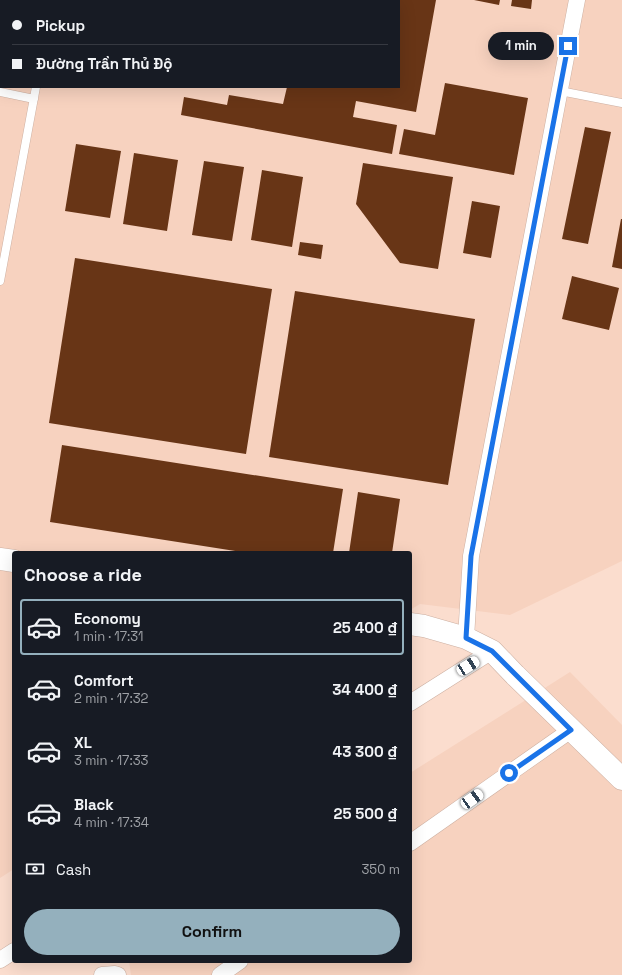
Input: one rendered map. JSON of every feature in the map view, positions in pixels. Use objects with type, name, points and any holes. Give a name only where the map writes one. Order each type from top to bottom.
[{"type":"street","points":[[466,638],[471,556],[577,0]]},
{"type":"street","points":[[0,559],[12,561]]},
{"type":"street","points":[[412,624],[424,626],[466,638],[492,651],[622,779]]},
{"type":"street","points":[[412,702],[492,651]]},
{"type":"street","points":[[412,842],[571,730]]},
{"type":"street","points":[[0,960],[12,952]]},
{"type":"street","points":[[220,975],[237,963]]},
{"type":"street","points":[[102,975],[118,975]]},
{"type":"lane","points":[[0,281],[36,88]]},
{"type":"lane","points":[[560,91],[622,103]]},
{"type":"lane","points":[[0,92],[34,99]]},
{"type":"shaded area","points":[[400,0],[622,0],[622,561],[510,615],[420,604],[412,609],[412,551],[12,551],[12,870],[0,878],[0,88],[400,88]]},
{"type":"shaded area","points":[[570,672],[622,725],[622,975],[131,975],[129,963],[412,963],[412,772]]},
{"type":"building","points":[[400,0],[436,0],[416,112],[356,101],[353,117],[397,125],[392,154],[181,115],[184,97],[227,105],[229,95],[283,104],[287,88],[400,88]]},
{"type":"building","points":[[474,0],[500,0],[499,5]]},
{"type":"building","points":[[512,0],[532,0],[531,9],[511,6]]},
{"type":"building","points":[[445,83],[528,98],[514,175],[399,154],[404,129],[435,135]]},
{"type":"building","points":[[585,127],[611,132],[588,244],[562,239]]},
{"type":"building","points":[[76,144],[121,151],[110,218],[65,211]]},
{"type":"building","points":[[134,153],[178,160],[167,231],[123,224]]},
{"type":"building","points":[[204,161],[244,167],[232,241],[192,235]]},
{"type":"building","points":[[363,163],[453,177],[438,269],[400,263],[356,204]]},
{"type":"building","points":[[262,170],[303,177],[292,247],[251,240]]},
{"type":"building","points":[[472,201],[500,206],[491,258],[463,253]]},
{"type":"building","points":[[622,219],[622,269],[612,267]]},
{"type":"building","points":[[300,242],[323,245],[321,259],[298,255]]},
{"type":"building","points":[[75,258],[272,289],[246,454],[49,423]]},
{"type":"building","points":[[572,276],[619,288],[609,330],[562,319]]},
{"type":"building","points":[[295,291],[475,319],[448,485],[269,457]]},
{"type":"building","points":[[62,445],[343,489],[333,551],[235,551],[50,522]]},
{"type":"building","points":[[358,492],[400,499],[392,551],[349,551]]},
{"type":"route","points":[[509,773],[571,730],[492,651],[466,638],[471,556],[568,46]]}]
